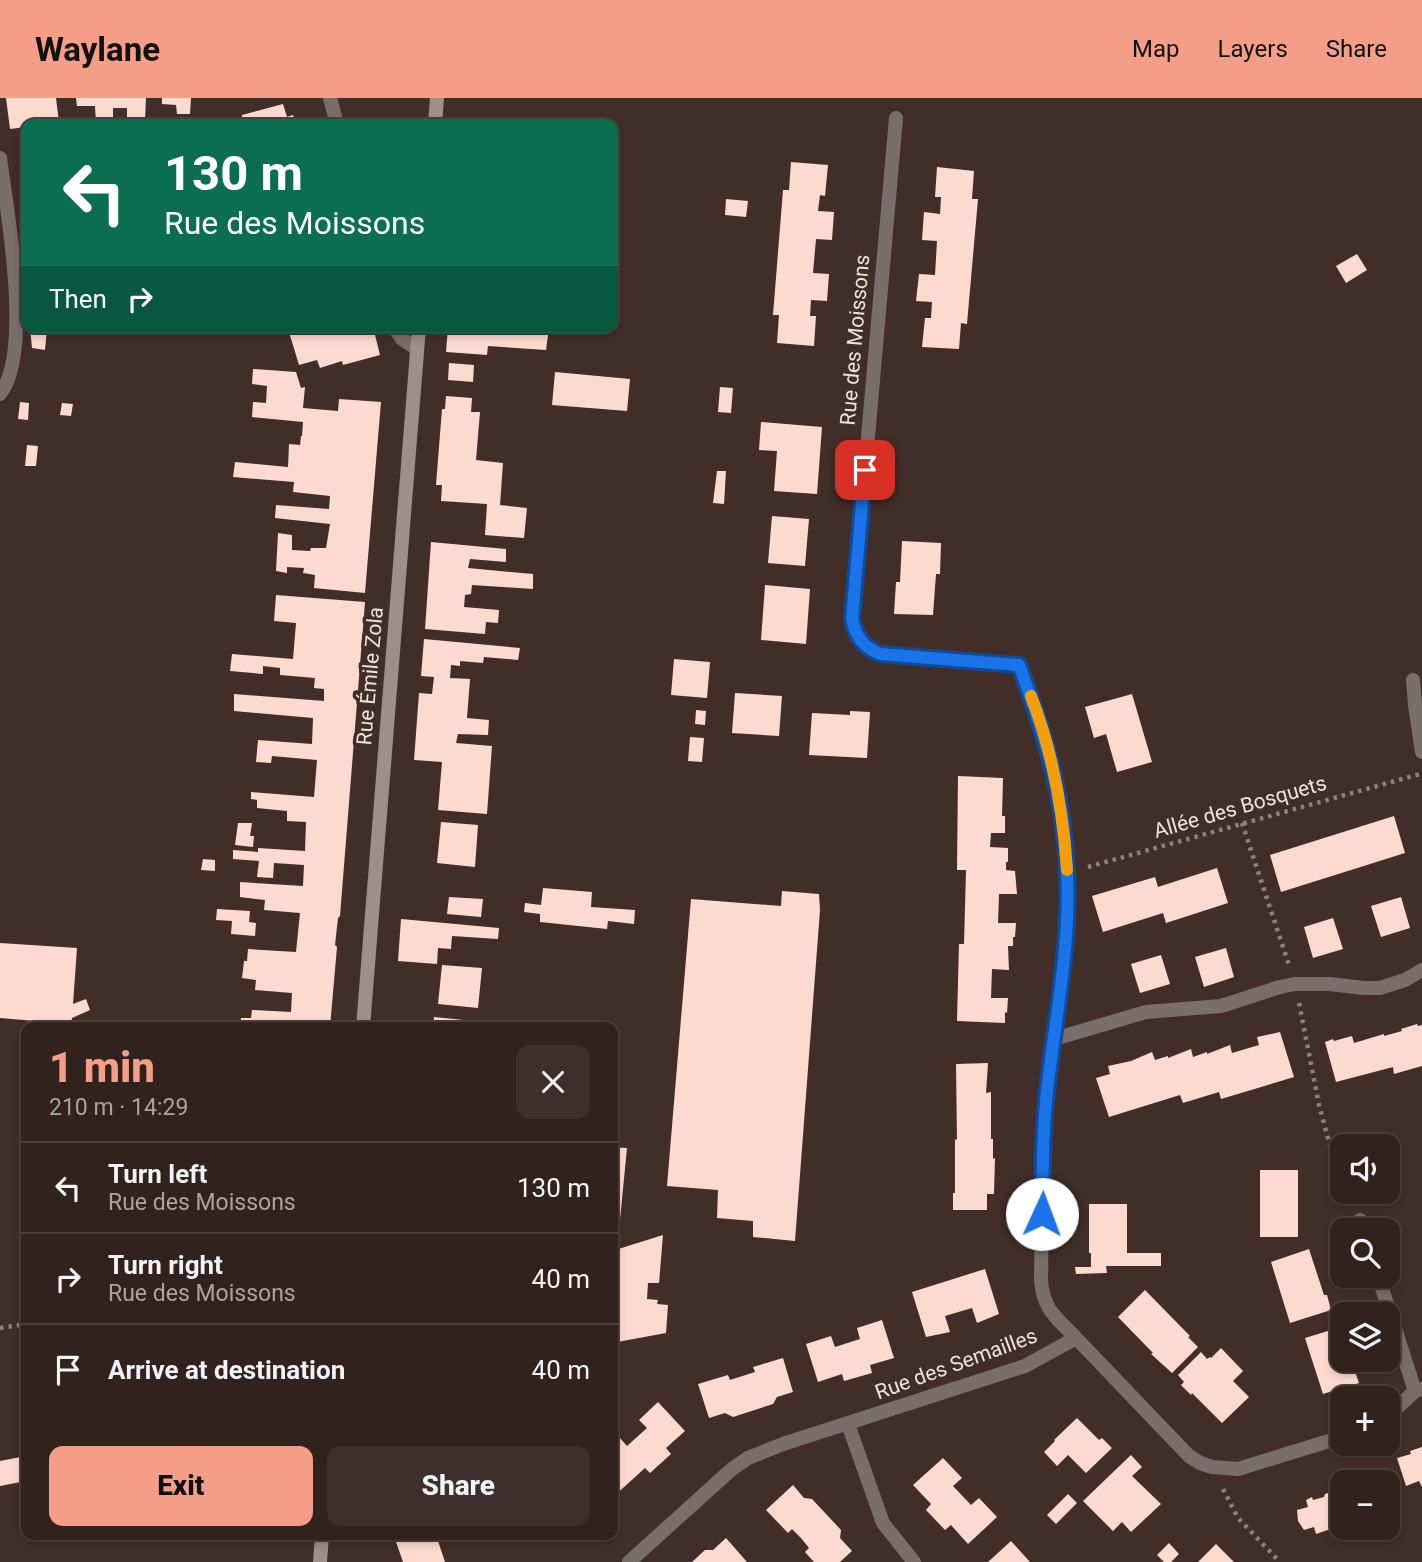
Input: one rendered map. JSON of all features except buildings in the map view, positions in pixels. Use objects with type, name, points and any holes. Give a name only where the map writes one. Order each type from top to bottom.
[{"type":"street","points":[[330,98],[336,119]]},
{"type":"street","points":[[435,119],[437,98]]},
{"type":"street","name":"Rue des Moissons","points":[[896,118],[852,619],[860,641],[880,654],[1019,665],[1034,704],[1053,767],[1062,815],[1067,873],[1066,943],[1045,1104],[1042,1214]]},
{"type":"street","points":[[0,158],[16,299],[15,357],[8,381],[0,394]]},
{"type":"street","points":[[398,333],[417,349]]},
{"type":"street","name":"Rue Émile Zola","points":[[363,1022],[418,333]]},
{"type":"street","points":[[1413,680],[1422,751]]},
{"type":"street","points":[[1054,1039],[1146,1012],[1221,1006],[1295,984],[1380,988],[1405,980],[1422,970]]},
{"type":"street","name":"Rue des Semailles","points":[[1042,1214],[1042,1293],[1051,1313],[1189,1455],[1212,1467]]},
{"type":"street","points":[[1382,1288],[1418,1390],[1400,1406]]},
{"type":"street","name":"Rue des Semailles","points":[[629,1562],[715,1483],[748,1458],[783,1444],[1024,1366],[1076,1338]]},
{"type":"street","points":[[848,1424],[883,1523],[914,1562]]},
{"type":"street","points":[[1212,1467],[1238,1469],[1330,1441]]},
{"type":"street","points":[[320,1562],[322,1540]]},
{"type":"path","name":"Allée des Bosquets","points":[[1067,873],[1422,773]]},
{"type":"path","points":[[0,1328],[21,1325]]},
{"type":"path","points":[[1212,1467],[1238,1518],[1280,1562]]},
{"type":"slow traffic","points":[[1031,696],[1059,792],[1067,870]]},
{"type":"route","points":[[865,470],[852,619],[860,641],[880,654],[1019,665],[1034,704],[1059,792],[1067,873],[1067,929],[1045,1104],[1042,1214]]}]
